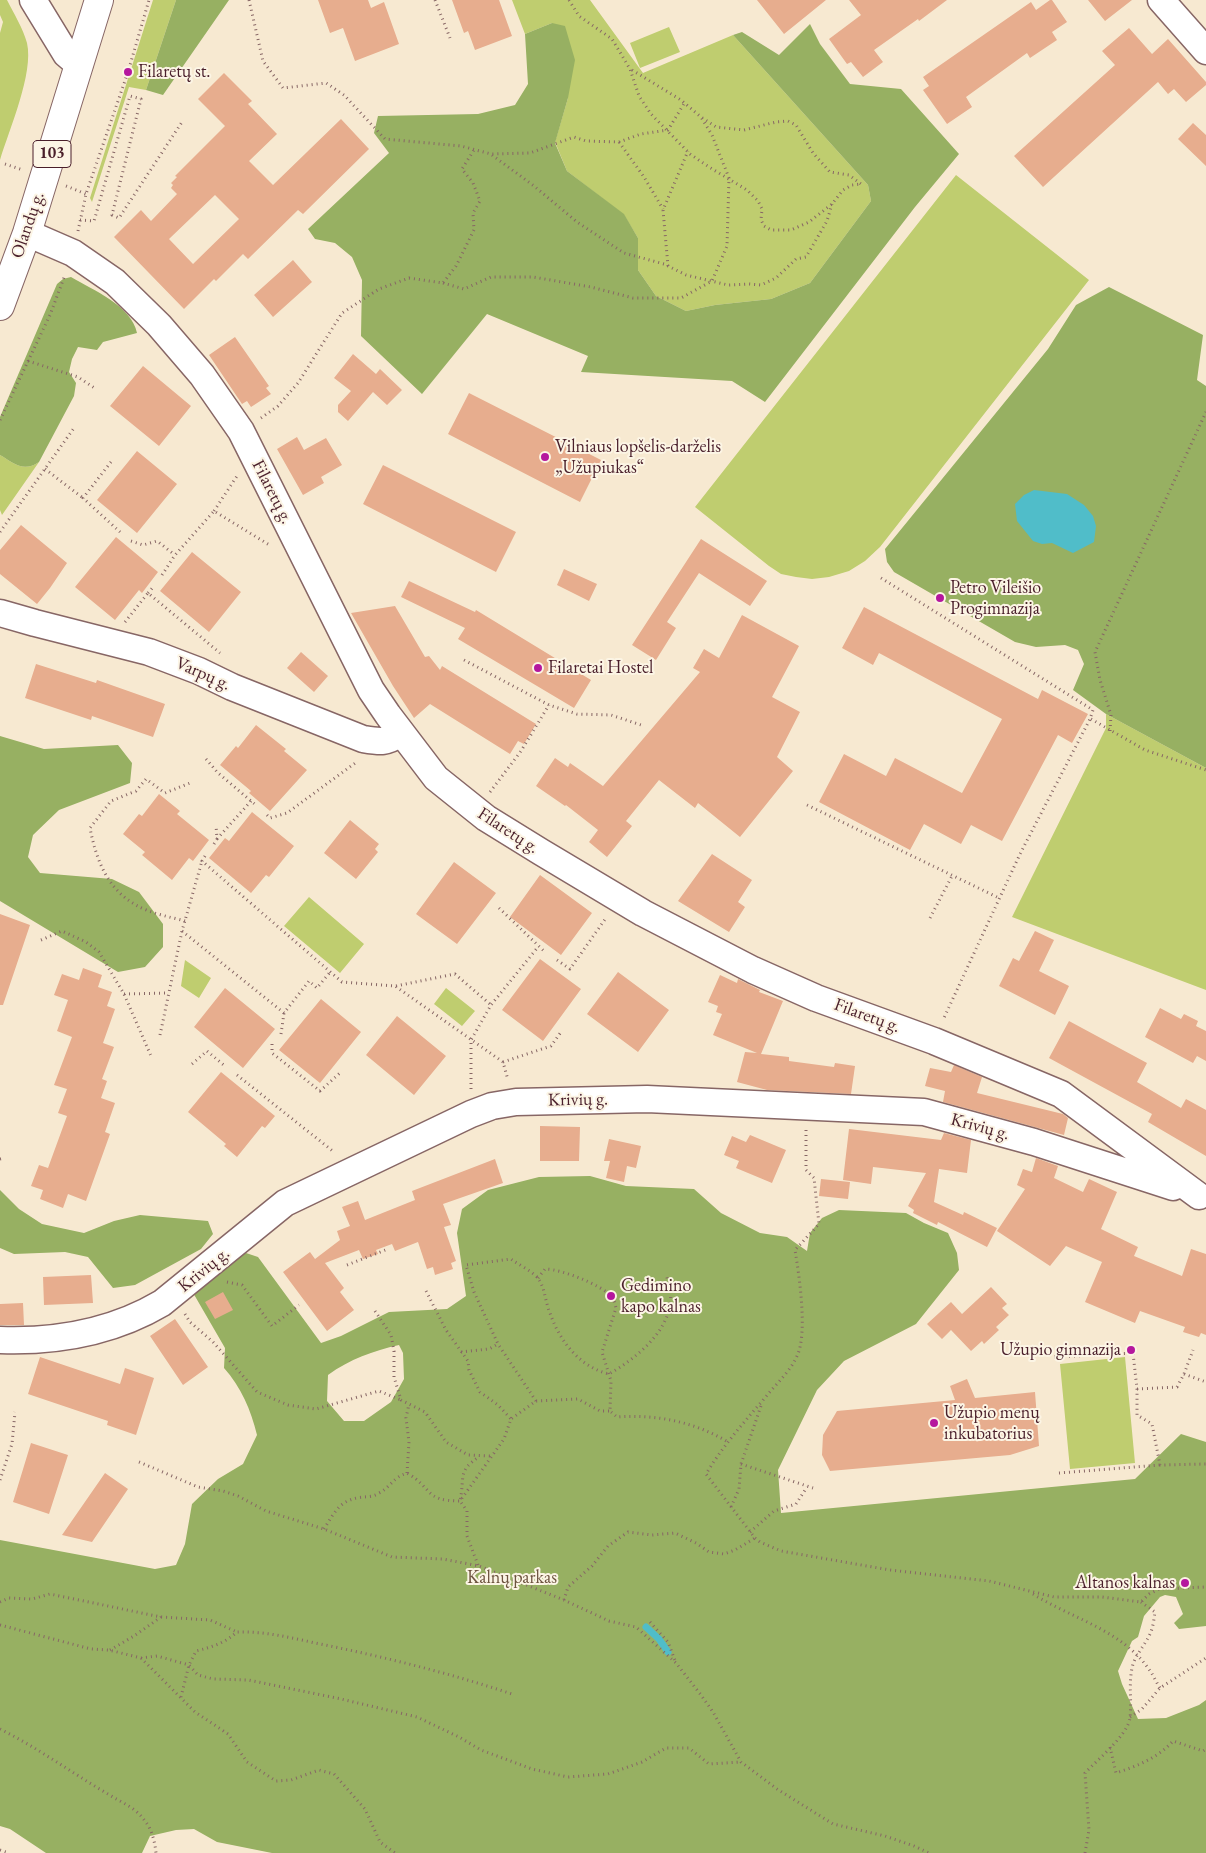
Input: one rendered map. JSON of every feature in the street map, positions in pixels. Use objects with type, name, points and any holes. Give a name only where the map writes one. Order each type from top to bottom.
[{"type":"main road","name":"Olandų g.","points":[[0,306],[26,233],[99,0]]},
{"type":"street","points":[[33,0],[66,54],[79,66]]},
{"type":"street","points":[[1161,0],[1206,50]]},
{"type":"street","name":"Filaretų g.","points":[[26,233],[73,253],[115,282],[159,325],[202,375],[241,430],[371,690],[436,778],[476,811],[643,913],[753,970],[816,998],[934,1041],[1061,1094],[1202,1198]]},
{"type":"street","name":"Varpų g.","points":[[0,612],[149,652],[199,670],[232,687],[345,732],[363,739],[377,741]]},
{"type":"street","points":[[377,741],[390,740],[401,733]]},
{"type":"street","name":"Krivių g.","points":[[2,1340],[55,1338],[86,1334],[142,1315],[174,1294],[285,1203],[471,1114],[492,1106],[516,1102],[647,1099],[924,1112],[1080,1156],[1202,1198]]},
{"type":"street","points":[[1080,1156],[1094,1119]]},
{"type":"path","points":[[0,420],[50,315],[73,253],[86,194],[128,72],[149,0]]},
{"type":"path","points":[[249,0],[263,61],[283,88],[326,83],[344,95],[385,139],[461,146],[491,154],[530,153],[574,136],[586,141],[619,142],[641,134],[668,130]]},
{"type":"path","points":[[436,0],[450,38]]},
{"type":"path","points":[[569,0],[579,16],[612,39],[630,69],[639,96],[651,114],[688,151],[758,200],[762,210],[761,220],[764,226],[771,230],[791,230],[809,222],[832,204],[843,190],[852,185],[861,184],[849,175],[830,172],[813,153],[796,125],[788,121],[744,130],[716,127],[684,102],[630,69]]},
{"type":"path","points":[[80,220],[94,221],[130,96],[141,99],[112,215],[119,218],[182,122]]},
{"type":"path","points":[[668,130],[684,102]]},
{"type":"path","points":[[241,430],[278,406],[298,383],[342,314],[379,289],[409,278],[443,282],[464,288],[491,277],[533,277],[591,287],[633,298],[681,298],[712,281],[727,246],[729,178],[712,135],[701,117]]},
{"type":"path","points":[[619,142],[644,177],[663,210],[668,266]]},
{"type":"path","points":[[443,282],[456,266],[474,230],[473,213],[480,201],[472,183],[462,169],[474,150]]},
{"type":"path","points":[[663,210],[688,151]]},
{"type":"path","points":[[491,154],[534,186],[577,222],[624,253],[668,266],[686,274],[728,285],[761,285],[776,278],[796,260],[806,257],[827,221],[832,204]]},
{"type":"path","points":[[28,361],[78,377],[96,390]]},
{"type":"path","points":[[1110,731],[1110,714],[1100,680],[1095,652],[1206,412]]},
{"type":"path","points":[[0,532],[74,428]]},
{"type":"path","points":[[162,576],[175,555],[214,511],[236,478],[255,458]]},
{"type":"path","points":[[83,498],[111,462]]},
{"type":"path","points":[[45,469],[83,498],[120,532]]},
{"type":"path","points":[[214,511],[284,554],[302,552]]},
{"type":"path","points":[[131,541],[143,545],[157,541],[175,555]]},
{"type":"path","points":[[881,578],[1093,710],[998,898],[934,1041]]},
{"type":"path","points":[[109,642],[154,586]]},
{"type":"path","points":[[148,593],[222,654]]},
{"type":"path","points":[[464,660],[549,705],[578,714],[611,715],[641,725]]},
{"type":"path","points":[[476,811],[521,751],[549,705]]},
{"type":"path","points":[[1090,719],[1145,750],[1206,770]]},
{"type":"path","points":[[267,814],[270,818],[287,813],[363,757],[377,741]]},
{"type":"path","points":[[206,759],[218,773],[257,806]]},
{"type":"path","points":[[185,921],[137,906],[113,887],[95,850],[90,828],[111,801],[136,791],[146,779],[165,793],[190,783]]},
{"type":"path","points":[[214,844],[251,801]]},
{"type":"path","points":[[807,804],[998,898]]},
{"type":"path","points":[[216,825],[217,839]]},
{"type":"path","points":[[160,1035],[182,931],[205,856]]},
{"type":"path","points":[[202,861],[342,982],[395,986],[455,974],[491,1005]]},
{"type":"path","points":[[930,918],[952,876]]},
{"type":"path","points":[[557,960],[570,969],[620,899]]},
{"type":"path","points":[[499,908],[545,952]]},
{"type":"path","points":[[41,940],[62,931],[86,942],[99,952],[124,994],[151,1056]]},
{"type":"path","points":[[182,931],[284,1013]]},
{"type":"path","points":[[471,1114],[471,1040],[491,1005],[538,947]]},
{"type":"path","points":[[281,1034],[284,1013],[309,981],[317,988],[330,971]]},
{"type":"path","points":[[395,986],[503,1062],[509,1084]]},
{"type":"path","points":[[124,994],[169,993]]},
{"type":"path","points":[[503,1062],[551,1046],[561,1032]]},
{"type":"path","points":[[272,1044],[272,1052],[320,1091],[341,1072]]},
{"type":"path","points":[[192,1064],[207,1051],[226,1066]]},
{"type":"path","points":[[237,1075],[356,1170]]},
{"type":"path","points":[[807,1107],[806,1170],[814,1178],[819,1224],[795,1250],[800,1280],[802,1336],[798,1355],[786,1373],[720,1452],[706,1474],[755,1538],[771,1548],[890,1570],[989,1582],[1054,1597],[1102,1598],[1141,1602],[1155,1612],[1151,1634],[1142,1646],[1132,1666],[1130,1718],[1126,1729],[1085,1773],[1089,1830],[1085,1853]]},
{"type":"path","points":[[347,1265],[388,1249]]},
{"type":"path","points":[[536,1401],[498,1344],[474,1292],[466,1265],[511,1259],[538,1278],[550,1314],[562,1339],[580,1361],[596,1371],[609,1374],[628,1362],[650,1343],[665,1322],[670,1309],[670,1289],[666,1274]]},
{"type":"path","points":[[206,1268],[217,1280],[242,1285],[272,1326],[299,1306]]},
{"type":"path","points":[[538,1278],[545,1268],[556,1269],[572,1275],[611,1296],[616,1308],[602,1352],[609,1374],[612,1396],[610,1411]]},
{"type":"path","points":[[426,1291],[446,1330],[468,1361],[469,1370],[480,1392],[498,1405],[510,1419]]},
{"type":"path","points":[[174,1294],[190,1322],[213,1342],[257,1392],[288,1405],[316,1409],[379,1391],[425,1412],[446,1442],[468,1455],[479,1457],[492,1456]]},
{"type":"path","points":[[375,1311],[391,1335],[394,1351],[394,1377],[401,1400]]},
{"type":"path","points":[[462,1352],[489,1349],[498,1344]]},
{"type":"path","points":[[1137,1389],[1177,1386],[1184,1374],[1193,1350]]},
{"type":"path","points":[[1054,1357],[1133,1353],[1137,1389],[1137,1415],[1152,1424],[1160,1465]]},
{"type":"path","points":[[1184,1374],[1206,1382]]},
{"type":"path","points":[[460,1501],[504,1439],[510,1419],[536,1401],[578,1399],[600,1411],[610,1411],[617,1417],[661,1418],[693,1425],[712,1432],[728,1442]]},
{"type":"path","points":[[732,1507],[739,1489],[741,1464],[762,1401]]},
{"type":"path","points":[[407,1473],[409,1442],[406,1418],[409,1404]]},
{"type":"path","points":[[0,1480],[6,1467],[12,1444],[15,1412]]},
{"type":"path","points":[[479,1457],[464,1470],[460,1501],[467,1511],[467,1536],[479,1566]]},
{"type":"path","points":[[139,1462],[198,1487],[223,1491],[238,1496],[266,1511],[324,1529],[392,1557],[442,1559],[479,1566],[564,1600],[609,1621],[636,1628],[676,1663],[713,1712],[741,1762],[777,1789],[833,1824],[885,1836],[929,1853]]},
{"type":"path","points":[[741,1464],[813,1488]]},
{"type":"path","points":[[1059,1473],[1160,1465],[1206,1464]]},
{"type":"path","points":[[324,1529],[338,1507],[355,1498],[373,1496],[382,1492],[397,1476],[407,1473],[420,1481],[427,1491],[436,1498],[444,1501],[460,1501]]},
{"type":"path","points":[[750,1532],[774,1511],[796,1504],[807,1487]]},
{"type":"path","points":[[564,1600],[568,1587],[592,1566],[608,1546],[628,1532],[675,1533],[696,1543],[708,1552],[724,1554],[755,1538]]},
{"type":"path","points":[[1141,1602],[1148,1594],[1159,1590],[1206,1587]]},
{"type":"path","points":[[1030,1592],[1049,1604],[1101,1629],[1137,1656],[1148,1668],[1160,1688]]},
{"type":"path","points":[[0,1602],[9,1598],[32,1599],[50,1594],[161,1617],[210,1620],[237,1632],[257,1631],[364,1652],[463,1677],[512,1694]]},
{"type":"path","points":[[109,1650],[134,1636],[161,1617]]},
{"type":"path","points":[[650,1622],[668,1642],[676,1663]]},
{"type":"path","points":[[0,1625],[91,1649],[109,1650],[141,1658],[157,1656],[189,1664],[198,1675],[213,1679],[248,1680],[417,1717],[490,1753],[532,1770],[568,1777],[608,1774],[642,1762],[666,1748],[689,1748],[709,1764],[741,1762]]},
{"type":"path","points":[[181,1697],[189,1664],[196,1651],[218,1645],[230,1639],[237,1632]]},
{"type":"path","points":[[141,1658],[195,1712],[228,1734],[247,1762],[276,1781],[291,1780],[319,1770],[334,1774],[365,1809],[380,1842],[396,1853]]},
{"type":"path","points":[[1130,1718],[1142,1709],[1160,1688],[1206,1658]]},
{"type":"path","points":[[0,1729],[54,1759],[109,1795],[130,1805],[146,1822],[155,1843],[156,1853]]},
{"type":"path","points":[[1110,1747],[1116,1773],[1141,1765],[1165,1750],[1173,1741],[1202,1751],[1206,1749]]},
{"type":"path","points":[[0,1850],[9,1853]]},
{"type":"green space","points":[[0,0],[7,0],[18,21],[27,43],[28,55],[24,85],[0,160],[0,33],[3,22],[0,15]]},
{"type":"green space","points":[[153,0],[176,0],[146,90],[129,87],[92,202],[90,198]]},
{"type":"green space","points":[[176,0],[229,0],[163,95],[146,90]]},
{"type":"green space","points":[[512,0],[590,0],[643,73],[733,35],[868,185],[871,201],[810,283],[771,299],[715,305],[686,311],[656,296],[638,270],[638,238],[624,215],[567,171],[555,142],[568,98],[552,23],[525,34]]},
{"type":"green space","points":[[552,23],[565,26],[575,60],[568,98],[555,143],[567,171],[624,214],[638,238],[638,270],[656,296],[686,311],[715,305],[771,299],[810,283],[871,201],[868,185],[733,35],[742,32],[779,55],[810,24],[820,44],[850,84],[901,89],[959,154],[915,207],[765,402],[732,381],[581,372],[588,356],[487,314],[422,394],[361,336],[362,280],[352,257],[335,243],[315,239],[308,229],[389,153],[374,133],[378,116],[478,114],[515,105],[528,84],[525,34]]},
{"type":"green space","points":[[669,27],[680,52],[640,68],[630,43]]},
{"type":"green space","points":[[956,175],[1089,280],[880,547],[865,561],[849,571],[829,577],[812,579],[781,574],[695,507]]},
{"type":"green space","points":[[71,277],[120,307],[134,323],[137,333],[103,342],[97,350],[78,347],[72,359],[69,372],[76,383],[74,396],[39,462],[28,467],[19,466],[0,455],[0,417],[57,284],[63,279]]},
{"type":"green space","points":[[1109,287],[1203,335],[1197,380],[1206,386],[1206,768],[1106,714],[1073,690],[1084,664],[1078,650],[1065,645],[1036,647],[1015,642],[894,572],[887,562],[885,549],[1048,349],[1076,305]]},
{"type":"green space","points":[[0,455],[14,464],[23,467],[39,462],[2,515],[0,510]]},
{"type":"green space","points":[[1106,714],[1206,768],[1206,990],[1012,917],[1106,728]]},
{"type":"green space","points":[[0,736],[44,749],[118,745],[132,763],[130,783],[59,810],[33,835],[28,857],[40,873],[112,879],[139,892],[163,924],[163,947],[145,967],[118,972],[0,901]]},
{"type":"green space","points":[[309,897],[364,944],[340,973],[284,926]]},
{"type":"green space","points":[[185,960],[211,978],[199,998],[181,986]]},
{"type":"green space","points":[[446,988],[475,1011],[462,1026],[434,1004]]},
{"type":"green space","name":"Kalnų parkas","points":[[590,1176],[626,1186],[694,1189],[721,1213],[760,1233],[787,1237],[807,1251],[810,1233],[822,1218],[839,1210],[906,1213],[948,1233],[957,1253],[959,1270],[916,1324],[844,1361],[817,1390],[778,1470],[781,1513],[1135,1479],[1181,1434],[1206,1442],[1206,1626],[1179,1629],[1174,1623],[1183,1614],[1176,1597],[1165,1595],[1160,1597],[1144,1616],[1138,1637],[1132,1641],[1118,1671],[1138,1719],[1166,1718],[1199,1705],[1206,1700],[1206,1853],[272,1853],[217,1842],[194,1829],[176,1830],[150,1836],[142,1853],[46,1853],[10,1829],[0,1826],[0,1540],[155,1569],[176,1565],[185,1544],[192,1504],[218,1479],[243,1464],[257,1435],[245,1399],[224,1368],[225,1348],[192,1291],[196,1283],[246,1253],[258,1257],[321,1343],[341,1336],[389,1312],[447,1309],[466,1296],[457,1233],[462,1209],[488,1190],[539,1177]],"holes":[[[399,1345],[403,1353],[404,1379],[391,1402],[364,1421],[344,1421],[327,1401],[328,1375],[353,1360],[380,1350]]]},
{"type":"green space","points":[[0,1190],[19,1209],[42,1224],[84,1233],[114,1221],[140,1215],[208,1221],[213,1234],[201,1249],[135,1285],[113,1288],[88,1257],[65,1252],[14,1254],[0,1248]]},
{"type":"green space","points":[[1125,1357],[1135,1463],[1070,1469],[1060,1364]]},
{"type":"water","points":[[1034,490],[1067,494],[1084,505],[1093,516],[1096,526],[1094,542],[1073,553],[1052,543],[1042,544],[1033,541],[1017,521],[1015,504],[1024,495]]},
{"type":"building","points":[[318,0],[368,0],[371,8],[384,2],[399,44],[355,61],[343,28],[330,33]]},
{"type":"building","points":[[452,0],[499,0],[512,36],[475,50],[468,31],[464,33]]},
{"type":"building","points":[[757,0],[826,0],[784,34]]},
{"type":"building","points":[[849,0],[947,0],[919,21],[918,19],[874,50],[883,62],[863,77],[851,62],[847,64],[829,39],[861,15]]},
{"type":"building","points":[[1052,0],[1067,22],[1052,32],[1057,40],[1030,58],[1027,53],[966,97],[972,107],[947,124],[923,90],[929,86],[923,77],[1031,2],[1036,10]]},
{"type":"building","points":[[1088,0],[1132,0],[1105,21]]},
{"type":"building","points":[[1129,28],[1152,54],[1168,39],[1206,82],[1206,85],[1186,102],[1174,89],[1168,94],[1158,82],[1043,187],[1014,156],[1115,65],[1102,51]]},
{"type":"building","points":[[224,73],[252,101],[248,104],[277,134],[249,161],[273,185],[341,119],[369,149],[303,214],[298,210],[248,259],[243,254],[184,309],[114,237],[141,210],[151,221],[177,194],[171,188],[173,185],[171,183],[177,177],[175,176],[225,126],[198,99]],"holes":[[[215,195],[239,219],[193,264],[169,239]]]},
{"type":"building","points":[[1193,123],[1206,135],[1206,166],[1178,139]]},
{"type":"building","points":[[293,260],[312,282],[273,317],[254,295]]},
{"type":"building","points":[[235,337],[269,386],[266,388],[271,394],[251,407],[247,401],[242,404],[209,355]]},
{"type":"building","points":[[353,354],[376,374],[380,369],[402,390],[387,405],[373,392],[348,421],[338,412],[338,405],[351,391],[334,378]]},
{"type":"building","points":[[143,366],[191,406],[159,446],[110,406]]},
{"type":"building","points":[[469,393],[601,460],[580,502],[448,434]]},
{"type":"building","points":[[297,437],[304,450],[326,438],[342,465],[321,477],[324,483],[303,495],[277,449]]},
{"type":"building","points":[[137,451],[177,484],[137,533],[97,500]]},
{"type":"building","points":[[383,465],[516,532],[496,572],[363,504]]},
{"type":"building","points":[[21,525],[67,563],[37,604],[0,574],[0,550]]},
{"type":"building","points":[[116,537],[158,572],[142,593],[139,590],[115,620],[75,587]]},
{"type":"building","points":[[701,539],[767,581],[750,606],[699,573],[667,622],[676,628],[656,660],[632,645]]},
{"type":"building","points":[[192,552],[241,592],[209,632],[160,591]]},
{"type":"building","points":[[564,569],[597,584],[589,601],[557,585]]},
{"type":"building","name":"Filaretai Hostel","points":[[409,581],[475,612],[476,610],[591,680],[574,708],[458,639],[465,628],[401,597]]},
{"type":"building","points":[[395,606],[425,657],[429,656],[440,670],[442,666],[536,724],[524,744],[518,741],[510,754],[430,704],[414,718],[393,686],[351,613]]},
{"type":"building","points":[[864,607],[1038,699],[1042,690],[1088,714],[1072,743],[1058,735],[1002,841],[971,825],[961,844],[924,824],[910,850],[819,802],[844,754],[886,776],[895,758],[962,793],[1002,719],[879,653],[873,665],[842,648]]},
{"type":"building","points":[[742,615],[799,646],[772,697],[800,712],[777,757],[793,771],[740,837],[698,803],[695,808],[659,780],[626,821],[632,826],[607,857],[589,842],[598,830],[566,805],[536,786],[555,758],[568,767],[570,763],[603,786],[700,672],[693,668],[704,649],[719,658]]},
{"type":"building","points":[[301,652],[328,676],[314,692],[287,668]]},
{"type":"building","points":[[36,664],[96,683],[97,680],[165,704],[153,737],[92,716],[91,720],[25,698]]},
{"type":"building","points":[[256,725],[286,749],[284,751],[307,770],[270,811],[249,793],[251,791],[220,765],[236,746],[238,748]]},
{"type":"building","points":[[159,794],[180,811],[177,814],[209,840],[193,861],[189,858],[172,880],[142,855],[145,852],[123,834],[139,814],[142,816]]},
{"type":"building","points":[[252,812],[294,846],[269,877],[266,875],[251,893],[209,858],[225,838],[229,841]]},
{"type":"building","points":[[350,820],[379,844],[375,849],[378,852],[356,879],[324,853]]},
{"type":"building","points":[[712,854],[752,880],[738,902],[745,907],[729,932],[678,901]]},
{"type":"building","points":[[454,862],[496,893],[457,944],[416,914]]},
{"type":"building","points":[[540,875],[592,913],[561,955],[510,917]]},
{"type":"building","points":[[0,914],[30,925],[3,1005],[0,1005]]},
{"type":"building","points":[[1035,931],[1054,940],[1039,971],[1069,986],[1055,1015],[999,986],[1013,958],[1019,961]]},
{"type":"building","points":[[540,959],[581,989],[543,1041],[502,1010]]},
{"type":"building","points":[[83,968],[102,975],[98,987],[112,992],[107,1006],[115,1009],[103,1043],[114,1047],[102,1079],[107,1081],[101,1098],[115,1103],[105,1132],[110,1134],[86,1201],[68,1194],[63,1208],[40,1199],[43,1190],[31,1186],[39,1165],[48,1168],[67,1116],[58,1113],[67,1089],[54,1085],[72,1037],[57,1031],[68,1000],[54,995],[62,974],[79,980]]},
{"type":"building","points":[[618,972],[669,1010],[638,1052],[587,1014]]},
{"type":"building","points":[[720,975],[737,983],[738,979],[760,990],[759,992],[783,1001],[761,1054],[789,1057],[789,1061],[834,1067],[835,1063],[855,1066],[851,1094],[767,1090],[737,1082],[745,1052],[757,1053],[713,1035],[722,1014],[716,1012],[718,1006],[708,1002]]},
{"type":"building","points":[[225,988],[275,1029],[243,1068],[194,1027]]},
{"type":"building","points":[[321,999],[361,1032],[320,1083],[279,1050]]},
{"type":"building","points":[[1160,1008],[1181,1019],[1184,1014],[1198,1021],[1196,1026],[1206,1031],[1206,1061],[1197,1056],[1193,1063],[1145,1037]]},
{"type":"building","points":[[397,1016],[446,1056],[414,1095],[366,1055]]},
{"type":"building","points":[[1069,1021],[1147,1063],[1137,1082],[1181,1108],[1186,1099],[1206,1110],[1206,1156],[1148,1122],[1152,1114],[1049,1058]]},
{"type":"building","points":[[954,1065],[982,1077],[977,1093],[1063,1114],[1068,1118],[1064,1135],[943,1102],[945,1091],[925,1086],[930,1068],[951,1072]]},
{"type":"building","points":[[221,1072],[275,1116],[265,1128],[262,1126],[237,1157],[224,1146],[226,1144],[188,1112]]},
{"type":"building","points":[[540,1126],[580,1127],[579,1161],[540,1161]]},
{"type":"building","points":[[849,1129],[941,1140],[944,1133],[971,1140],[967,1173],[939,1169],[934,1202],[963,1215],[964,1212],[997,1228],[987,1247],[938,1222],[937,1225],[913,1213],[914,1210],[908,1206],[926,1173],[873,1167],[871,1184],[843,1180]]},
{"type":"building","points":[[750,1135],[786,1150],[772,1183],[736,1168],[739,1161],[724,1155],[732,1136],[746,1142]]},
{"type":"building","points":[[609,1139],[641,1146],[636,1168],[627,1166],[624,1182],[606,1178],[610,1161],[604,1161]]},
{"type":"building","points":[[1036,1158],[1058,1166],[1054,1178],[1083,1192],[1089,1179],[1117,1192],[1101,1229],[1138,1247],[1134,1256],[1182,1276],[1191,1249],[1206,1254],[1206,1335],[1201,1333],[1199,1337],[1183,1332],[1185,1327],[1140,1311],[1135,1323],[1085,1302],[1102,1262],[1066,1246],[1050,1266],[997,1231],[1025,1189],[1017,1185],[1023,1169],[1032,1172]]},
{"type":"building","points":[[495,1159],[503,1183],[443,1204],[451,1225],[444,1227],[456,1261],[451,1263],[453,1269],[435,1275],[433,1267],[427,1269],[418,1242],[395,1251],[392,1244],[376,1250],[378,1254],[363,1259],[359,1250],[325,1263],[344,1288],[340,1292],[354,1310],[327,1331],[283,1272],[310,1252],[315,1259],[340,1240],[337,1231],[350,1226],[342,1207],[358,1201],[365,1220],[415,1200],[412,1191]]},
{"type":"building","points":[[821,1179],[850,1182],[848,1199],[819,1196]]},
{"type":"building","points":[[91,1275],[93,1303],[44,1305],[43,1277]]},
{"type":"building","points":[[991,1287],[1007,1304],[1002,1308],[1009,1315],[996,1327],[999,1330],[984,1344],[982,1341],[971,1351],[951,1330],[942,1339],[927,1324],[951,1302],[962,1314]]},
{"type":"building","points":[[223,1292],[233,1310],[215,1319],[205,1302]]},
{"type":"building","points":[[23,1303],[24,1325],[0,1325],[0,1304]]},
{"type":"building","points":[[175,1319],[208,1367],[183,1385],[150,1336]]},
{"type":"building","points":[[40,1357],[120,1384],[125,1368],[154,1378],[136,1435],[107,1425],[108,1421],[28,1394]]},
{"type":"building","name":"Užupio menų inkubatorius","points":[[967,1379],[975,1398],[1035,1392],[1039,1446],[1010,1455],[830,1471],[822,1455],[823,1435],[837,1411],[955,1400],[950,1386]]},
{"type":"building","points":[[31,1443],[68,1455],[49,1514],[13,1502]]},
{"type":"building","points":[[105,1473],[128,1489],[92,1542],[62,1535]]},
{"type":"waterway","points":[[646,1627],[659,1639],[668,1652]]},
{"type":"place","name":"Filaretų st.","points":[[128,72]]},
{"type":"place","name":"Vilniaus lopšelis-darželis „Užupiukas“","points":[[545,457]]},
{"type":"place","name":"Petro Vileišio Progimnazija","points":[[940,598]]},
{"type":"place","name":"Filaretai Hostel","points":[[538,668]]},
{"type":"place","name":"Gedimino kapo kalnas","points":[[611,1296]]},
{"type":"place","name":"Užupio gimnazija","points":[[1131,1350]]},
{"type":"place","name":"Užupio menų inkubatorius","points":[[934,1423]]},
{"type":"place","name":"Altanos kalnas","points":[[1185,1583]]}]
